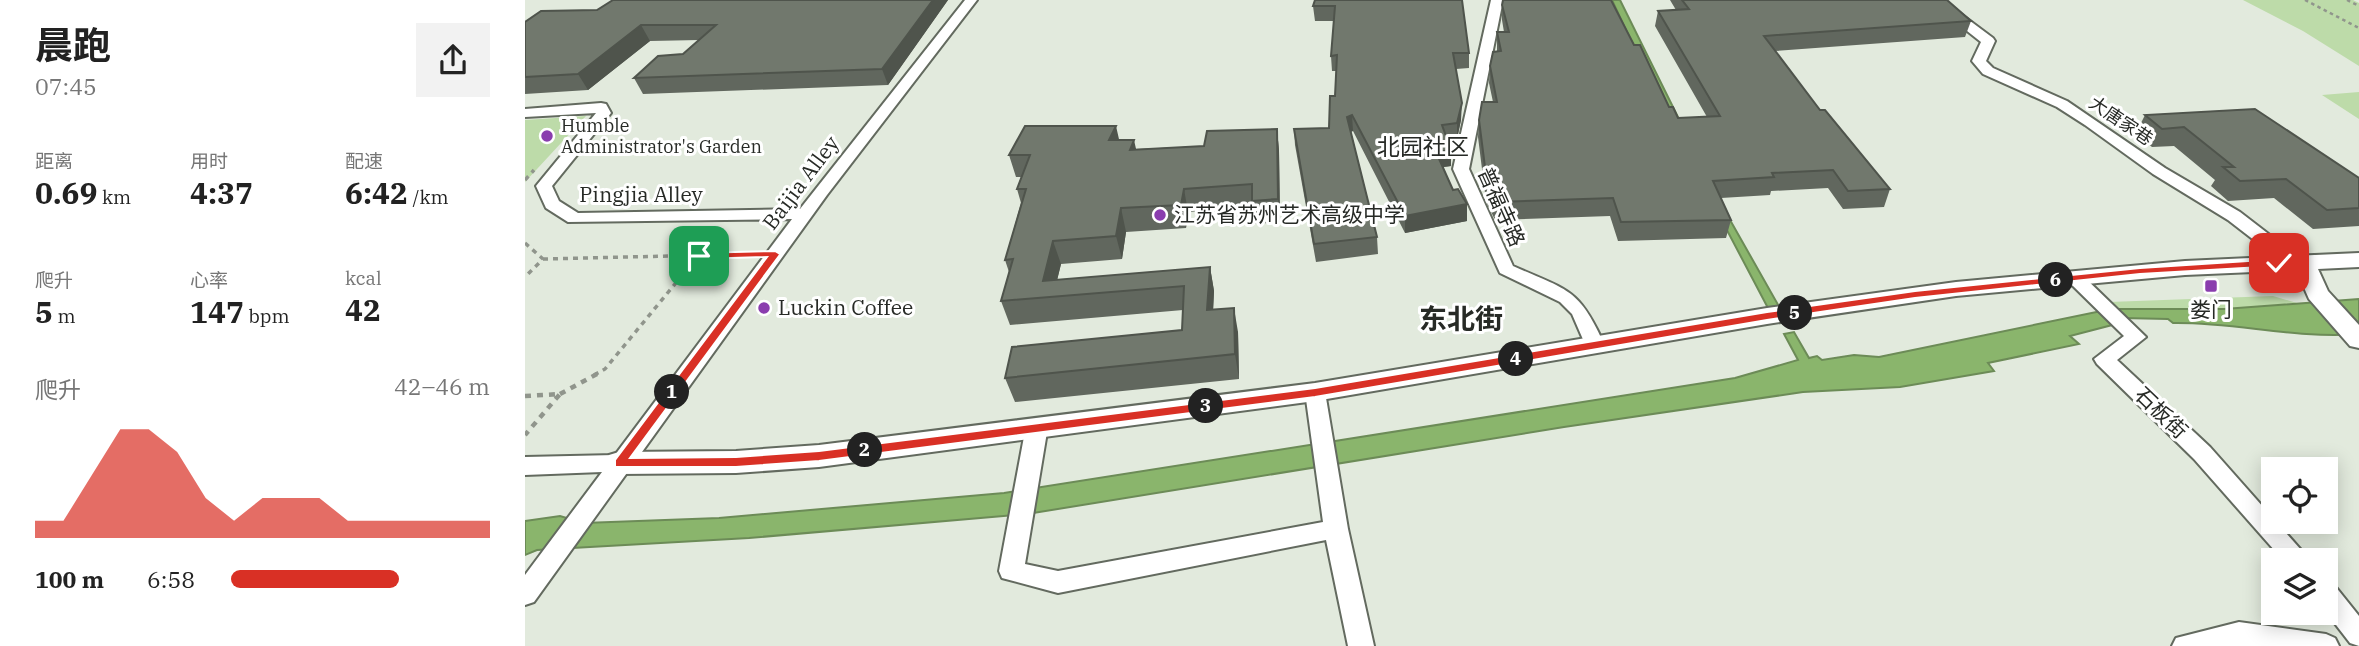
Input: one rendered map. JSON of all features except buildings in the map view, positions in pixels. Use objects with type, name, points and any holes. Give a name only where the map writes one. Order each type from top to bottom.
[{"type":"main road","points":[[2308,277],[2359,260]]},
{"type":"main road","points":[[619,463],[690,464],[799,458],[1315,392],[1915,295],[2076,279],[2308,277],[2359,273]]},
{"type":"main road","points":[[2308,277],[2358,339]]},
{"type":"street","name":"Baijia Alley","points":[[525,594],[805,214],[971,0]]},
{"type":"street","name":"普福寺路","points":[[1497,0],[1461,169],[1506,269],[1567,298],[1580,312],[1595,346]]},
{"type":"street","name":"大唐家巷","points":[[1934,0],[1988,41],[1979,61],[1988,71],[2062,104],[2234,216],[2308,277]]},
{"type":"street","name":"Pingjia Alley","points":[[525,113],[601,107],[604,113],[544,186],[552,204],[574,218],[805,214]]},
{"type":"street","name":"石板街","points":[[2076,279],[2136,337],[2104,359],[2202,453],[2287,548]]},
{"type":"street","points":[[1315,392],[1336,529],[1361,646]]},
{"type":"street","points":[[1037,426],[1029,485],[1011,571],[1058,582],[1336,529]]},
{"type":"street","points":[[525,466],[619,463]]},
{"type":"street","points":[[2338,609],[2359,635]]},
{"type":"street","points":[[2185,646],[2239,633],[2326,646]]},
{"type":"path","points":[[2305,0],[2359,28]]},
{"type":"path","points":[[2347,0],[2359,6]]},
{"type":"path","points":[[525,180],[538,166]]},
{"type":"path","points":[[525,243],[543,259],[775,254]]},
{"type":"path","points":[[525,436],[560,394],[605,369],[699,256]]},
{"type":"path","points":[[525,277],[543,259]]},
{"type":"path","points":[[525,396],[560,394]]},
{"type":"shaded area","points":[[1612,0],[1620,0],[1721,204],[1781,310],[1769,310],[1659,101]]},
{"type":"shaded area","points":[[2243,0],[2353,0],[2359,3],[2359,66],[2303,31]]},
{"type":"shaded area","points":[[2359,92],[2359,119],[2322,95]]},
{"type":"shaded area","name":"Humble Administrator's Garden","points":[[586,116],[525,182],[525,120]]},
{"type":"shaded area","points":[[2273,296],[2297,303],[2224,309],[2114,309],[2109,302]]},
{"type":"shaded area","points":[[2359,299],[2359,334],[2311,334],[2173,323],[2168,319],[2122,318],[2116,324],[2070,336],[2079,344],[1988,363],[1994,371],[1900,387],[1803,392],[1564,427],[1027,514],[749,538],[537,550],[525,555],[525,521],[560,516],[584,523],[719,518],[1004,493],[1735,378],[1798,360],[1784,334],[1794,332],[1809,358],[1817,356],[1822,360],[1854,355],[1879,357],[2111,309],[2224,309]]},
{"type":"place","name":"Humble Administrator's Garden","points":[[547,136]]},
{"type":"place","name":"江苏省苏州艺术高级中学","points":[[1160,215]]},
{"type":"place","name":"娄门","points":[[2211,286]]},
{"type":"place","name":"Luckin Coffee","points":[[764,308]]},
{"type":"district","name":"北园社区","points":[[1423,147]]},
{"type":"district","name":"东北街","points":[[1461,319]]},
{"type":"route","points":[[699,256],[775,254],[619,463],[690,464],[819,456],[1315,392],[1767,316],[1915,295],[2140,271],[2279,263]]}]
